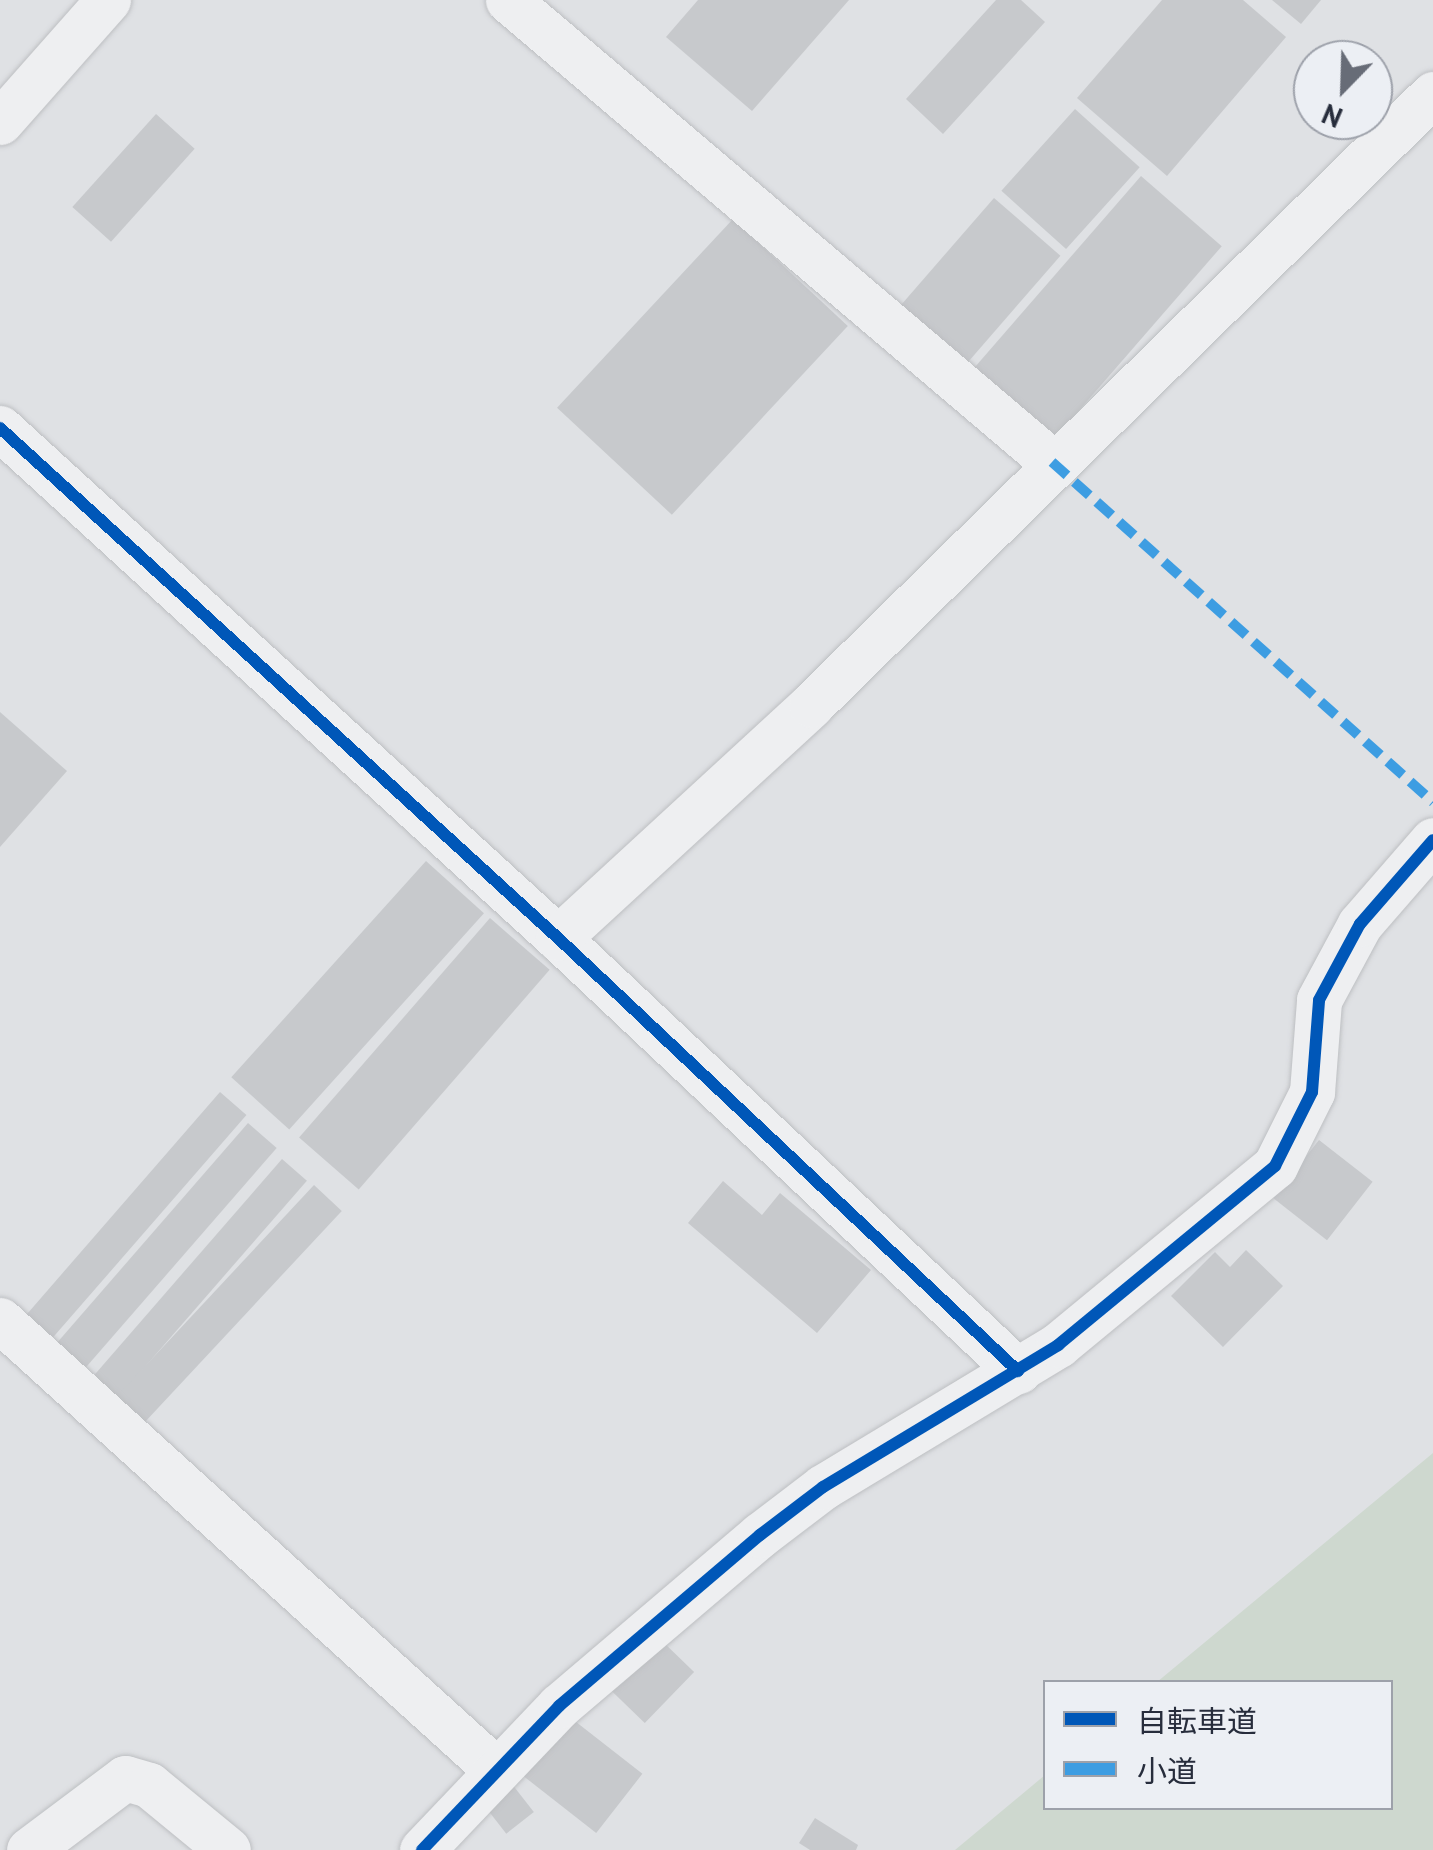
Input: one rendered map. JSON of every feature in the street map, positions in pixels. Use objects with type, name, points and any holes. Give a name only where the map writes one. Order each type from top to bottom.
[{"type":"street","points":[[0,122],[108,0]]},
{"type":"street","points":[[508,0],[1052,462]]},
{"type":"street","points":[[558,938],[811,705],[1052,462],[1433,94]]},
{"type":"street","points":[[0,428],[558,938],[1018,1371]]},
{"type":"street","points":[[422,1850],[495,1768],[760,1535],[823,1487],[1018,1371],[1275,1166],[1312,1092],[1318,1000],[1360,924],[1433,840]]},
{"type":"street","points":[[0,1320],[495,1768]]},
{"type":"street","points":[[29,1850],[124,1778],[149,1785],[228,1850]]},
{"type":"shaded area","points":[[1433,1453],[1433,1850],[955,1850],[1043,1777],[1043,1810],[1393,1810],[1393,1680],[1159,1680]]},
{"type":"building","points":[[698,0],[849,0],[752,111],[666,37]]},
{"type":"building","points":[[996,0],[1021,0],[1045,22],[943,134],[906,99]]},
{"type":"building","points":[[1162,0],[1243,0],[1286,37],[1167,176],[1077,98]]},
{"type":"building","points":[[1272,0],[1321,0],[1301,24]]},
{"type":"building","points":[[1075,109],[1140,167],[1066,249],[1001,191]]},
{"type":"building","points":[[156,114],[195,149],[111,242],[72,207]]},
{"type":"building","points":[[1141,176],[1222,246],[1053,440],[972,370]]},
{"type":"building","points":[[994,198],[1060,256],[963,367],[897,310]]},
{"type":"building","points":[[733,219],[848,326],[672,515],[557,408]]},
{"type":"building","points":[[0,712],[67,771],[0,847]]},
{"type":"building","points":[[426,861],[484,913],[289,1129],[231,1077]]},
{"type":"building","points":[[490,918],[550,970],[359,1189],[299,1138]]},
{"type":"building","points":[[220,1092],[246,1115],[51,1340],[24,1317]]},
{"type":"building","points":[[248,1123],[277,1148],[82,1371],[54,1346]]},
{"type":"building","points":[[1319,1140],[1373,1182],[1327,1240],[1273,1198]]},
{"type":"building","points":[[282,1159],[307,1181],[115,1401],[90,1379]]},
{"type":"building","points":[[723,1181],[762,1215],[780,1193],[871,1270],[817,1333],[688,1223]]},
{"type":"building","points":[[314,1185],[342,1211],[143,1424],[115,1399]]},
{"type":"building","points":[[1246,1250],[1283,1286],[1223,1347],[1171,1296],[1215,1252],[1230,1267]]},
{"type":"building","points":[[661,1640],[694,1672],[645,1723],[612,1691]]},
{"type":"building","points":[[562,1711],[642,1774],[596,1833],[516,1770]]},
{"type":"building","points":[[508,1779],[534,1812],[506,1834],[480,1801]]},
{"type":"building","points":[[815,1818],[858,1845],[856,1850],[810,1850],[799,1843]]},
{"type":"marked path","points":[[1052,462],[1433,802]]},
{"type":"cycle path","points":[[0,428],[558,938],[1018,1371]]},
{"type":"cycle path","points":[[422,1850],[559,1706],[760,1535],[823,1487],[1058,1345],[1275,1166],[1312,1092],[1319,1000],[1360,924],[1433,840]]}]
